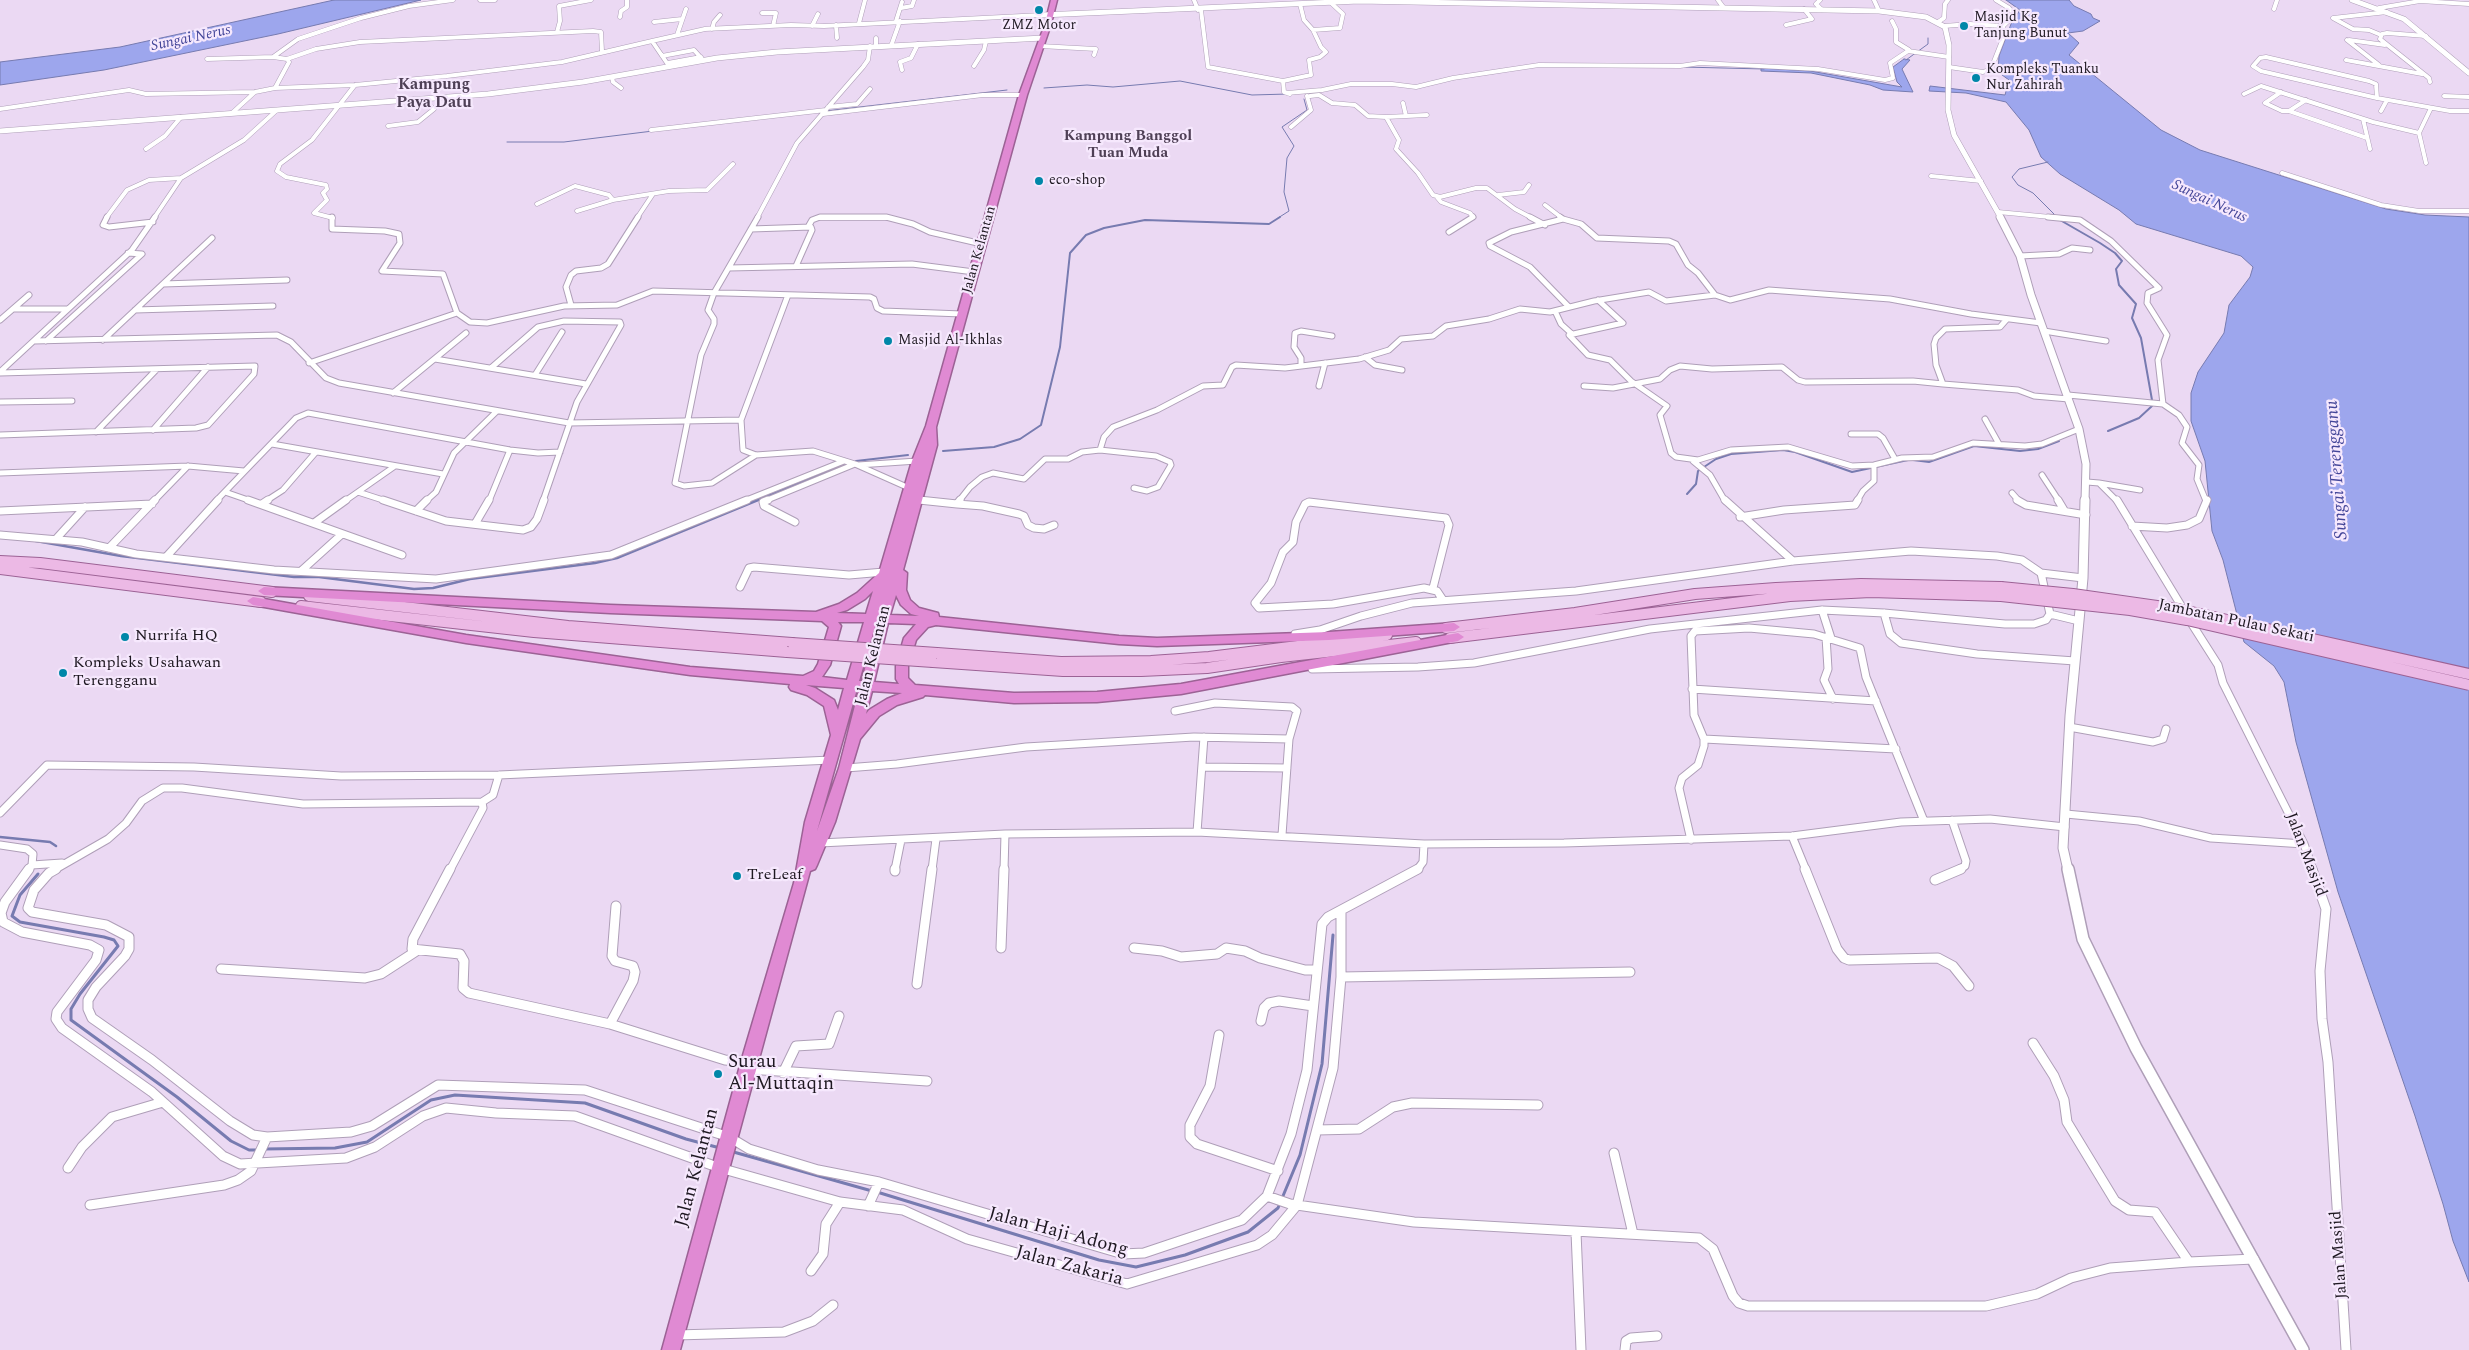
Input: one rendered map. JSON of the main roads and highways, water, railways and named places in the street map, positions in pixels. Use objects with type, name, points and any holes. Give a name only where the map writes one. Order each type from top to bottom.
[{"type":"highway","name":"Jalan Kelantan","points":[[1048,0],[1048,15]]},
{"type":"highway","name":"Jalan Kelantan","points":[[802,883],[820,843],[847,763],[866,685],[884,572],[917,461],[931,426],[1023,95],[1054,0]]},
{"type":"highway","name":"Jalan Kelantan","points":[[673,1343],[748,1065],[802,883],[812,822],[851,684],[901,556],[918,500],[932,445],[931,426]]},
{"type":"highway","points":[[901,556],[900,590],[905,602],[915,611],[967,623]]},
{"type":"highway","points":[[819,617],[843,607],[861,596],[884,572]]},
{"type":"highway","points":[[264,591],[454,602],[936,621],[1119,640],[1157,642],[1456,632]]},
{"type":"highway","points":[[253,601],[522,648],[725,675],[1014,698],[1097,697],[1155,693],[1237,679],[1456,632]]},
{"type":"highway","points":[[797,681],[811,679],[818,674],[824,665],[835,626],[819,617]]},
{"type":"highway","points":[[912,689],[902,679],[902,666],[910,638],[924,624],[936,621]]},
{"type":"highway","points":[[725,675],[753,682],[811,691],[829,702],[834,716],[836,739]]},
{"type":"highway","points":[[847,763],[859,731],[874,713],[892,702],[911,695],[967,694]]},
{"type":"main road","points":[[0,560],[23,561],[568,626],[790,648]]},
{"type":"main road","points":[[0,568],[253,601],[534,632],[935,658],[1063,672],[1207,668],[1456,632],[1790,596],[1871,592],[2001,591]]},
{"type":"main road","name":"Jambatan Pulau Sekati","points":[[2001,591],[2073,594],[2178,609],[2469,674]]},
{"type":"main road","name":"Jambatan Pulau Sekati","points":[[2001,591],[2188,620],[2469,684]]},
{"type":"water","name":"Sungai Nerus","points":[[334,0],[421,0],[278,34],[104,70],[0,85],[0,62],[120,47]]},
{"type":"water","points":[[2006,0],[2069,0],[2074,6],[2091,14],[2093,18],[2100,21],[2083,31],[2068,33],[2079,43],[2069,55],[2161,130],[2200,150],[2386,209],[2425,215],[2469,217],[2469,1282],[2453,1241],[2415,1116],[2338,892],[2296,742],[2284,682],[2274,666],[2244,642],[2223,560],[2212,531],[2205,461],[2191,421],[2191,393],[2198,372],[2224,333],[2229,305],[2250,277],[2253,267],[2241,256],[2136,224],[2119,210],[2060,174],[2041,157],[2029,130],[2006,102],[1966,93],[1929,91],[1930,86],[2005,95],[2009,80],[1998,72],[1999,56],[2011,24],[2020,10]]},
{"type":"water","points":[[1904,59],[1910,60],[1902,69],[1913,92],[1883,90],[1870,85],[1811,73],[1761,71],[1761,68],[1810,71],[1902,87],[1897,82],[1893,67]]},
{"type":"waterway","points":[[1906,60],[1928,44],[1928,38]]},
{"type":"waterway","points":[[1682,67],[1764,69]]},
{"type":"waterway","points":[[1044,88],[1087,85],[1113,87],[1180,81],[1252,95],[1288,94]]},
{"type":"waterway","points":[[1293,94],[1340,88]]},
{"type":"waterway","points":[[825,111],[1007,90]]},
{"type":"waterway","points":[[1278,218],[1289,211],[1284,192],[1287,158],[1294,146],[1282,127],[1307,110],[1304,99]]},
{"type":"waterway","points":[[507,142],[564,142],[653,131]]},
{"type":"waterway","points":[[2048,162],[2019,169],[2012,177],[2018,185],[2033,193],[2056,216]]},
{"type":"waterway","points":[[943,451],[994,447],[1020,439],[1041,425],[1060,347],[1070,253],[1086,235],[1104,228],[1145,220],[1269,224],[1280,217]]},
{"type":"waterway","points":[[2060,220],[2100,243],[2115,253],[2122,261],[2116,269],[2119,285],[2136,304],[2132,318],[2141,338],[2152,400]]},
{"type":"waterway","points":[[2108,431],[2139,418],[2152,406]]},
{"type":"waterway","points":[[1913,460],[1929,462],[1974,446],[2020,451],[2038,449],[2059,441]]},
{"type":"waterway","points":[[1687,494],[1696,484],[1698,471],[1716,459],[1731,454],[1783,450],[1795,452],[1852,472],[1908,460]]},
{"type":"waterway","points":[[856,461],[908,455]]},
{"type":"waterway","points":[[755,501],[843,465]]},
{"type":"waterway","points":[[36,541],[121,556],[294,577],[319,577],[414,589],[433,588],[470,579],[595,563],[617,558],[758,500]]},
{"type":"waterway","points":[[0,837],[50,842],[56,846]]},
{"type":"waterway","points":[[38,874],[20,895],[12,916],[20,922],[104,937],[114,940],[118,946],[80,994],[71,1009],[71,1020],[177,1097],[231,1141],[249,1150],[259,1150]]},
{"type":"waterway","points":[[877,1192],[1099,1260],[1136,1267],[1185,1255],[1248,1232],[1278,1208],[1300,1155],[1322,1064],[1333,935]]},
{"type":"waterway","points":[[264,1149],[335,1148],[367,1142],[431,1100],[455,1095],[585,1103],[686,1139],[720,1148]]},
{"type":"waterway","points":[[730,1151],[872,1191]]},
{"type":"place","name":"ZMZ Motor","points":[[1039,10]]},
{"type":"place","name":"Masjid Kg Tanjung Bunut","points":[[1964,26]]},
{"type":"place","name":"Kompleks Tuanku Nur Zahirah","points":[[1976,78]]},
{"type":"place","name":"eco-shop","points":[[1039,181]]},
{"type":"place","name":"Masjid Al-Ikhlas","points":[[888,341]]},
{"type":"place","name":"Nurrifa HQ","points":[[125,637]]},
{"type":"place","name":"Kompleks Usahawan Terengganu","points":[[63,673]]},
{"type":"place","name":"TreLeaf","points":[[737,876]]},
{"type":"place","name":"Surau Al-Muttaqin","points":[[718,1074]]},
{"type":"district","name":"Kampung Paya Datu","points":[[434,95]]},
{"type":"district","name":"Kampung Banggol Tuan Muda","points":[[1128,146]]},
{"type":"water label","name":"Sungai Terengganu","points":[[2338,470]]}]
